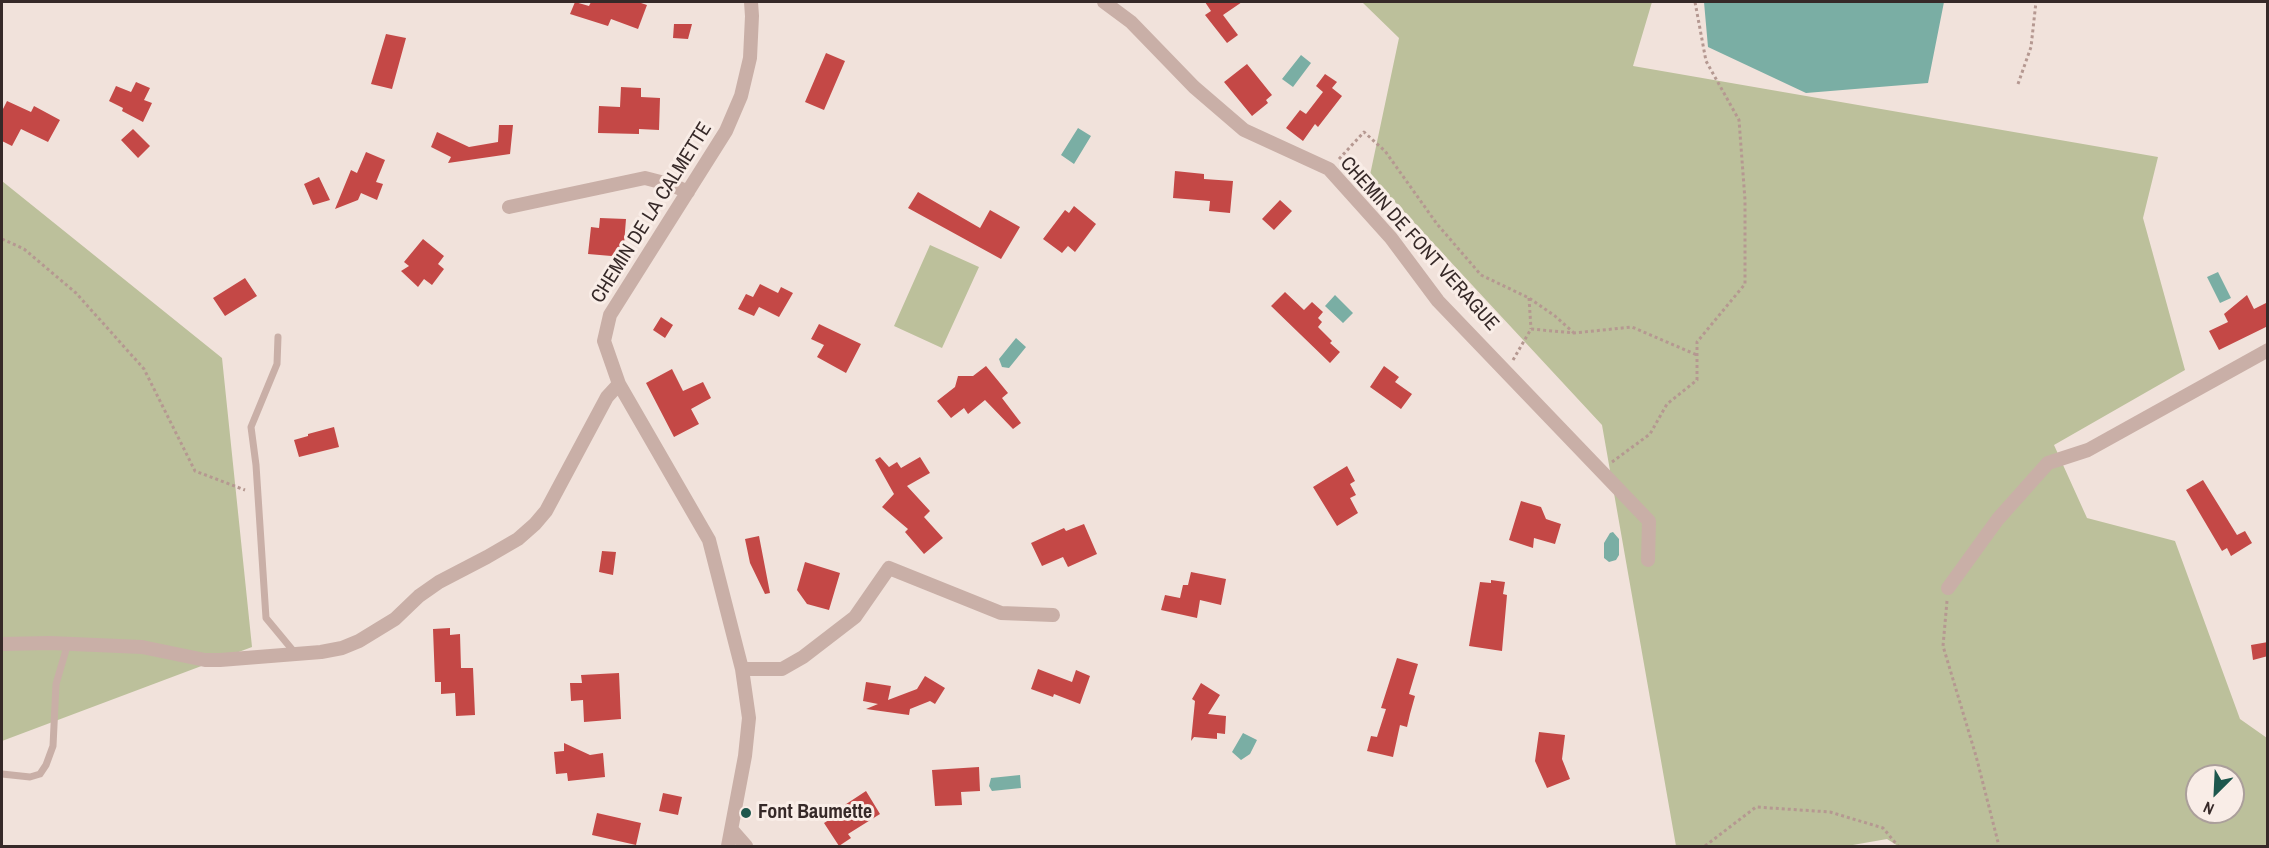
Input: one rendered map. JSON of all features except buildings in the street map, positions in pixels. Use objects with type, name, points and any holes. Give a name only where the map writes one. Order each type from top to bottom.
[{"type":"street","name":"CHEMIN DE LA CALMETTE","points":[[728,846],[745,756],[748,718],[742,669],[709,540],[619,384],[604,341],[610,315],[726,131],[741,96],[750,58],[751,2]]},
{"type":"street","name":"CHEMIN DE FONT VERAGUE","points":[[1104,2],[1131,22],[1194,87],[1244,130],[1329,169],[1391,237],[1438,301],[1649,521],[1648,561]]},
{"type":"street","points":[[509,207],[645,178],[688,192]]},
{"type":"street","points":[[1948,588],[1998,519],[2048,463],[2088,450],[2268,350]]},
{"type":"street","points":[[2,644],[142,647],[204,660],[296,654],[342,648],[368,636],[395,618],[419,596],[439,582],[487,557],[526,532],[546,511],[607,397],[619,384]]},
{"type":"street","points":[[742,669],[782,669],[803,657],[855,617],[889,568],[1001,613],[1053,615]]},
{"type":"street","points":[[732,830],[746,846]]},
{"type":"lane","points":[[278,336],[277,364],[251,427],[266,618],[296,654]]},
{"type":"lane","points":[[2,774],[30,777],[40,774],[46,765],[53,746],[56,684],[68,644]]},
{"type":"path","points":[[1601,470],[1650,434],[1667,404],[1697,380],[1697,342],[1745,284],[1745,200],[1739,120],[1706,61],[1695,2]]},
{"type":"path","points":[[2018,84],[2031,47],[2036,2]]},
{"type":"path","points":[[1329,169],[1364,132],[1385,151],[1437,224],[1481,274],[1529,298],[1574,333]]},
{"type":"path","points":[[2,239],[24,249],[76,293],[144,369],[195,471],[258,495]]},
{"type":"path","points":[[1508,373],[1531,329],[1529,298]]},
{"type":"path","points":[[1531,329],[1574,333],[1632,327],[1697,355]]},
{"type":"path","points":[[1948,588],[1942,646],[1976,756],[1999,846]]},
{"type":"path","points":[[1705,846],[1756,807],[1830,812],[1883,828],[1898,846]]},
{"type":"green space","points":[[1362,2],[1652,2],[1633,66],[2158,157],[2143,218],[2185,370],[2054,445],[2087,518],[2175,541],[2240,719],[2267,738],[2267,846],[1898,846],[1887,839],[1847,846],[1676,846],[1602,425],[1370,175],[1399,38]]},
{"type":"green space","points":[[2,181],[222,358],[252,647],[2,741]]},
{"type":"green space","points":[[930,245],[979,267],[942,348],[894,326]]},
{"type":"water","points":[[1704,2],[1944,2],[1928,83],[1806,93],[1708,47]]},
{"type":"water","points":[[1301,55],[1311,63],[1293,87],[1282,79]]},
{"type":"water","points":[[1078,128],[1091,136],[1074,164],[1061,155]]},
{"type":"water","points":[[2218,272],[2231,298],[2220,303],[2207,277]]},
{"type":"water","points":[[1335,295],[1353,313],[1343,323],[1325,306]]},
{"type":"water","points":[[1016,338],[1026,347],[1009,368],[1002,367],[999,359]]},
{"type":"water","points":[[1613,532],[1619,539],[1619,555],[1616,560],[1609,562],[1604,558],[1604,543]]},
{"type":"water","points":[[1243,733],[1257,740],[1250,754],[1241,760],[1232,752]]},
{"type":"water","points":[[1020,775],[1021,788],[992,791],[989,786],[991,778]]},
{"type":"place","name":"Font Baumette","points":[[746,813]]}]
